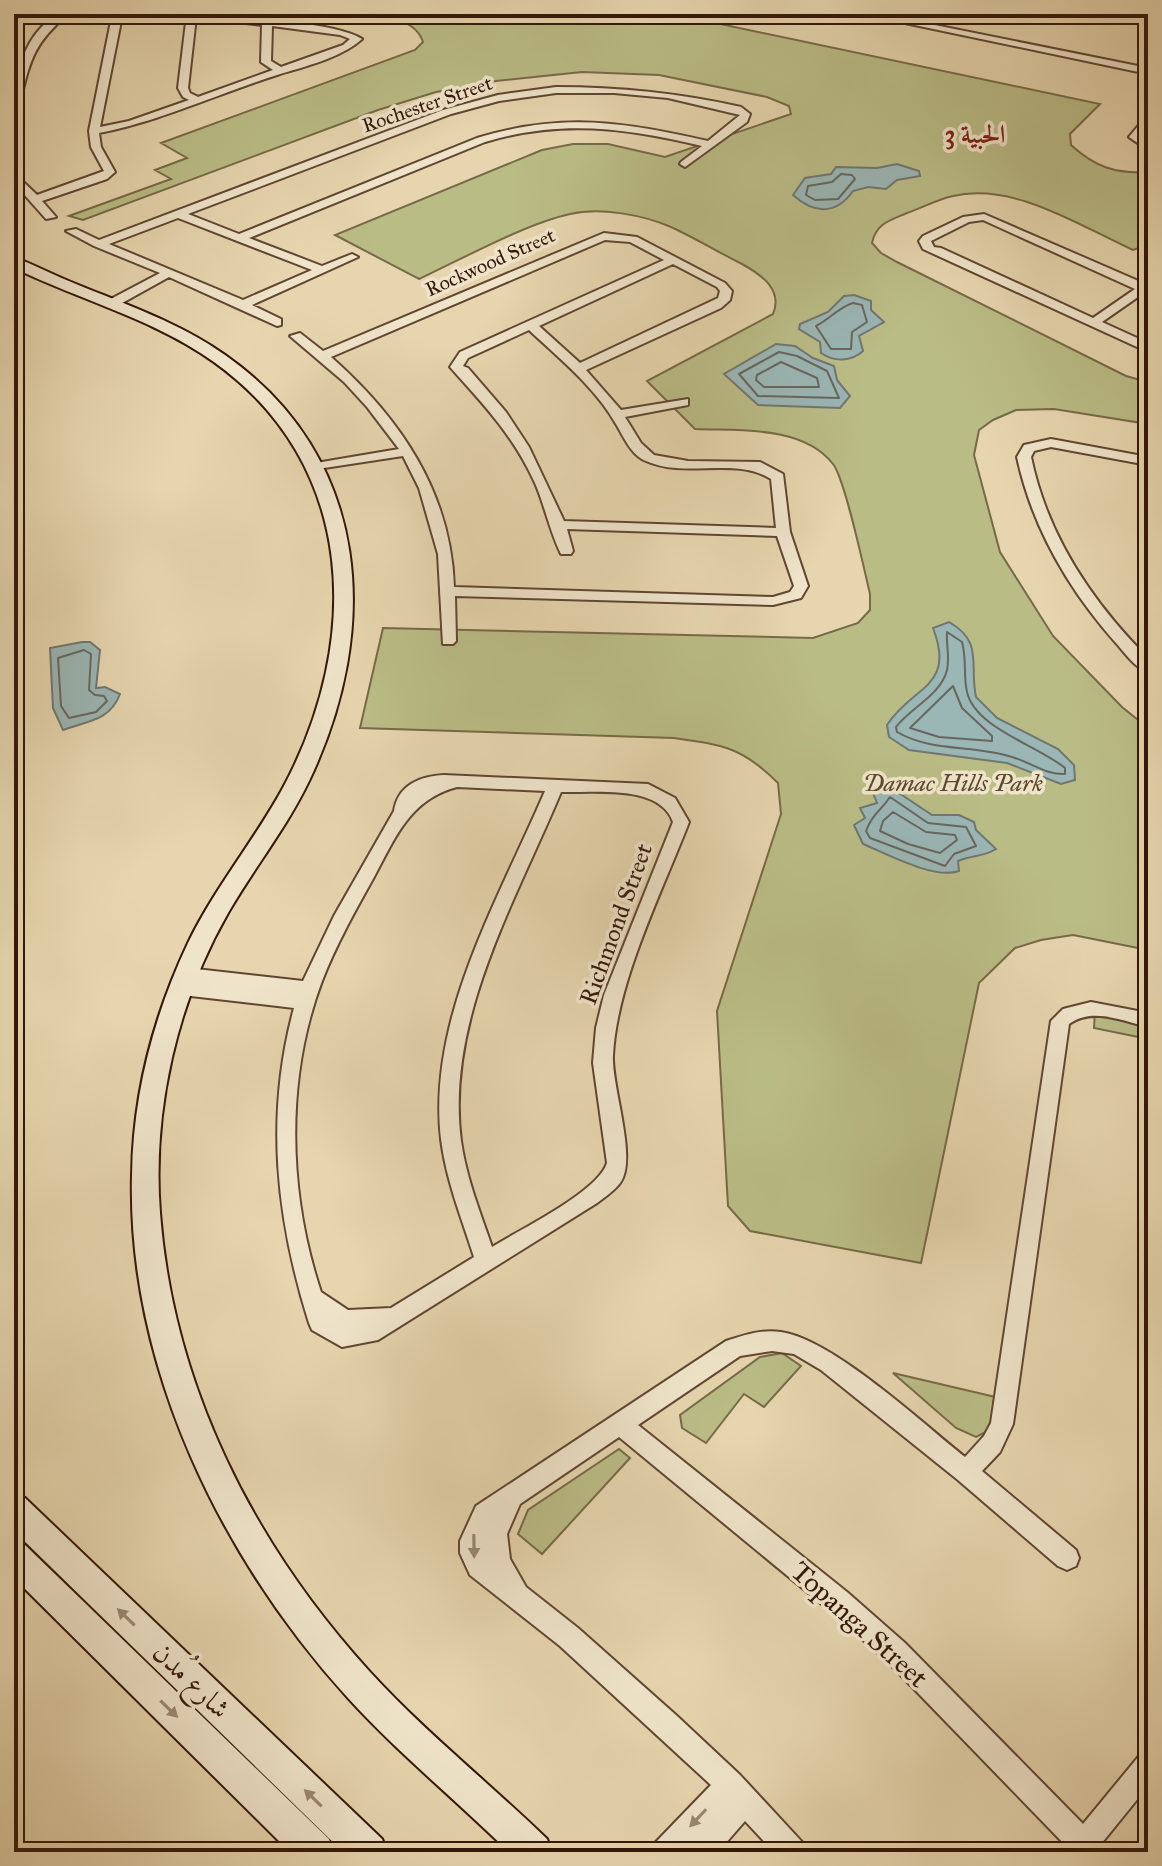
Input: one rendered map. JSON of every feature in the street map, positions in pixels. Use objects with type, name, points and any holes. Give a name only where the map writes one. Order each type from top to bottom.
[{"type":"street","points":[[14,106],[19,70],[38,31],[63,14]]},
{"type":"street","points":[[33,200],[108,174],[110,169],[96,147],[94,131],[120,14]]},
{"type":"street","points":[[94,131],[131,124],[353,45],[357,39],[349,34],[194,14],[183,88],[186,95],[197,100]]},
{"type":"street","points":[[867,14],[1148,69]]},
{"type":"street","points":[[891,14],[1148,69]]},
{"type":"street","points":[[267,23],[266,62],[281,71]]},
{"type":"street","name":"Rochester Street","points":[[98,244],[459,108],[527,93],[571,89],[628,91],[668,95],[743,112],[743,120],[685,164]]},
{"type":"street","points":[[1148,117],[1134,137],[1139,144],[1148,147]]},
{"type":"street","points":[[240,237],[481,140],[521,128],[568,122],[616,124],[710,145]]},
{"type":"street","points":[[14,176],[50,217]]},
{"type":"street","points":[[178,214],[322,270]]},
{"type":"street","points":[[1145,286],[1008,227],[985,221],[959,222],[927,238],[926,245],[947,256],[1148,348]]},
{"type":"street","points":[[72,231],[244,304],[277,322]]},
{"type":"street","name":"Rockwood Street","points":[[323,356],[599,237],[628,237],[721,285],[726,291],[724,300],[578,369]]},
{"type":"street","points":[[244,304],[352,257]]},
{"type":"street","points":[[566,551],[547,493],[526,452],[462,365],[473,351],[673,260]]},
{"type":"street","points":[[14,262],[175,331],[225,362],[271,404],[290,427],[317,471],[340,530],[346,568],[345,632],[340,669],[316,744],[296,784],[203,937],[164,1037],[152,1092],[146,1150],[146,1211],[152,1274],[163,1326],[187,1406],[216,1475],[254,1545],[301,1615],[356,1683],[422,1749],[534,1852]]},
{"type":"street","points":[[116,305],[176,274]]},
{"type":"street","points":[[1092,324],[1145,286]]},
{"type":"street","points":[[448,591],[781,601],[796,595],[801,586],[783,532],[779,487],[764,473],[740,465],[666,463],[649,458],[637,449],[617,415],[578,369],[531,325]]},
{"type":"street","points":[[296,336],[370,399],[409,454],[437,520],[448,591],[448,641]]},
{"type":"street","points":[[617,415],[683,402]]},
{"type":"street","points":[[1148,461],[1070,446],[1043,449],[1032,455],[1025,465],[1042,518],[1075,580],[1117,636],[1148,667]]},
{"type":"street","points":[[317,471],[409,454]]},
{"type":"street","points":[[559,525],[783,532]]},
{"type":"street","name":"Richmond Street","points":[[455,782],[555,786],[648,790],[671,803],[677,809],[681,822],[613,995],[605,1028],[603,1063],[617,1163],[613,1177],[596,1193],[370,1333],[342,1337],[320,1323],[294,1234],[285,1172],[284,1112],[291,1056],[307,995],[335,930],[402,810],[422,792],[455,782]]},
{"type":"street","points":[[486,1261],[460,1182],[451,1140],[448,1098],[450,1058],[470,984],[555,786]]},
{"type":"street","points":[[184,982],[307,995]]},
{"type":"street","points":[[966,1472],[992,1444],[1005,1412],[1060,1021],[1078,1009],[1148,1020]]},
{"type":"street","points":[[792,1852],[738,1792],[619,1678],[516,1593],[483,1572],[474,1559],[471,1543],[475,1527],[484,1514],[734,1348],[773,1339],[812,1351],[966,1472],[1067,1558]]},
{"type":"street","name":"Topanga Street","points":[[618,1423],[793,1563],[884,1642],[1087,1848],[1148,1765]]},
{"type":"street","name":"شارع مُدن","points":[[14,1509],[369,1852]]},
{"type":"street","name":"شارع مُدن","points":[[14,1556],[316,1852]]},
{"type":"street","points":[[666,1852],[738,1792]]},
{"type":"street","points":[[700,1852],[738,1792]]},
{"type":"green space","name":"Damac Hills Park","points":[[350,14],[673,14],[1100,104],[1070,134],[1071,145],[1106,168],[1148,172],[1148,245],[1133,250],[1046,209],[999,195],[976,193],[947,197],[890,220],[877,231],[872,243],[881,253],[897,262],[1126,376],[1148,382],[1148,424],[1054,409],[1016,410],[979,430],[974,455],[1000,552],[1053,636],[1122,707],[1148,728],[1148,950],[1073,935],[1041,940],[1015,948],[979,983],[921,1263],[750,1231],[728,1206],[717,1011],[781,814],[778,783],[753,762],[731,750],[674,738],[360,728],[383,628],[813,638],[858,623],[870,610],[870,594],[854,525],[833,464],[820,451],[788,436],[695,429],[647,381],[773,314],[773,291],[757,273],[671,227],[648,219],[608,212],[582,212],[552,219],[419,279],[335,235],[542,150],[573,144],[608,144],[665,157],[791,114],[789,106],[767,97],[659,75],[582,72],[496,81],[436,92],[378,110],[83,220],[69,216],[171,179],[155,170],[187,158],[161,143],[415,50],[423,42],[411,26],[402,22]]},
{"type":"green space","points":[[1095,1011],[1148,1022],[1148,1039],[1094,1028]]},
{"type":"green space","points":[[782,1353],[801,1366],[764,1407],[744,1394],[706,1443],[682,1428],[680,1415],[760,1357]]},
{"type":"green space","points":[[893,1373],[1004,1399],[996,1427],[976,1437],[956,1428]]},
{"type":"green space","points":[[619,1449],[630,1458],[542,1554],[518,1534],[528,1510]]},
{"type":"water","points":[[897,164],[919,171],[920,176],[897,180],[886,189],[868,187],[853,191],[833,208],[817,209],[793,195],[805,178],[831,174],[836,167],[877,168]]},
{"type":"water","points":[[854,295],[871,301],[871,310],[884,322],[859,336],[863,351],[858,355],[842,360],[826,356],[821,353],[820,342],[799,329],[800,324],[828,312],[844,296]]},
{"type":"water","points":[[776,344],[795,346],[813,358],[834,366],[837,380],[850,396],[840,408],[758,405],[724,374]]},
{"type":"water","points":[[949,622],[960,630],[971,646],[976,697],[997,718],[1058,749],[1074,765],[1075,780],[1061,784],[1007,763],[909,750],[889,737],[887,725],[935,675],[939,648],[933,628]]},
{"type":"water","points":[[90,642],[100,650],[96,688],[105,687],[120,694],[104,715],[63,730],[53,708],[50,648]]},
{"type":"water","points":[[890,787],[932,815],[959,815],[974,822],[976,830],[996,849],[958,861],[959,871],[949,873],[911,865],[863,844],[854,825],[865,818],[860,808],[877,803],[873,793]]},
{"type":"district","name":"الحبية 3","points":[[975,134]]}]
